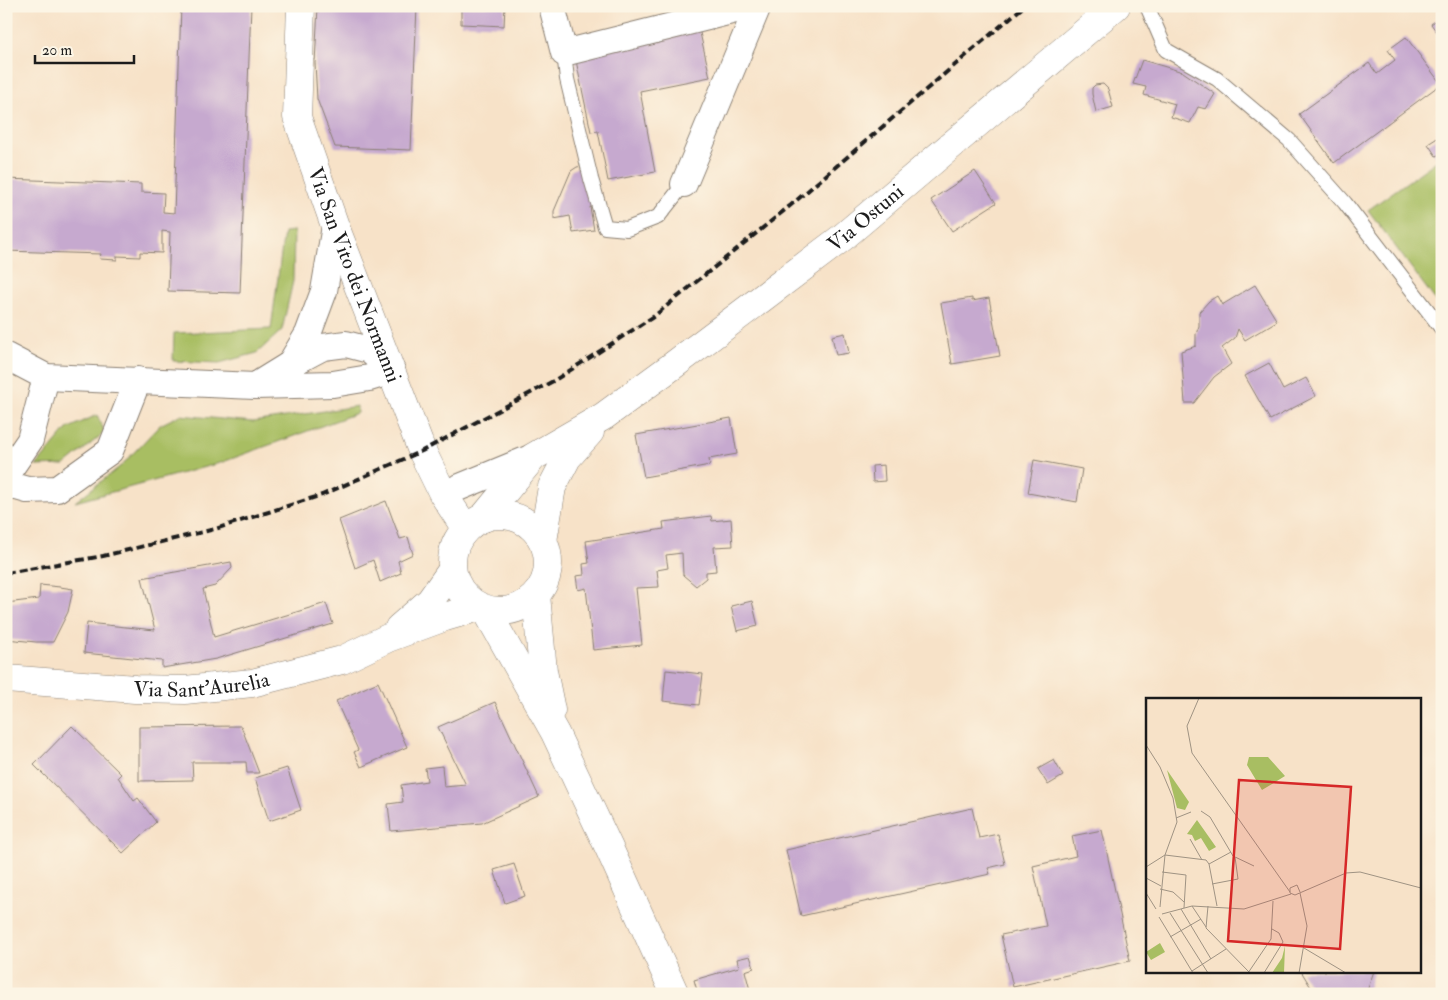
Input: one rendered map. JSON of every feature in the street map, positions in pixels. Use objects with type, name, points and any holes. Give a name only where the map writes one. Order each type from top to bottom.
[{"type":"main road","name":"Via San Vito dei Normanni","points":[[301,6],[297,117],[335,226],[422,451],[443,494],[474,524]]},
{"type":"main road","name":"Via Ostuni","points":[[604,416],[843,237],[1116,6]]},
{"type":"main road","points":[[474,524],[494,515],[506,515],[517,518],[527,524],[543,541],[547,554],[548,569],[544,583],[536,595],[519,608],[497,612],[483,608],[467,598],[457,585],[452,570],[454,548],[459,538],[474,524],[533,457],[604,416]]},
{"type":"main road","points":[[543,541],[552,487],[567,458],[604,416]]},
{"type":"main road","points":[[388,638],[430,601],[452,570]]},
{"type":"main road","points":[[536,595],[543,670],[555,733]]},
{"type":"main road","points":[[388,638],[445,618],[483,608]]},
{"type":"main road","points":[[483,608],[555,733],[675,994]]},
{"type":"main road","name":"Via Sant'Aurelia","points":[[6,679],[135,689],[185,690],[252,683],[342,660],[388,638]]},
{"type":"street","points":[[552,6],[564,53],[752,6]]},
{"type":"street","points":[[684,184],[758,6]]},
{"type":"street","points":[[289,365],[308,334],[324,291],[335,226]]},
{"type":"street","points":[[255,386],[323,347],[346,344],[368,350],[392,371]]},
{"type":"street","points":[[6,356],[46,377],[255,386],[333,384],[369,378],[392,371]]},
{"type":"street","points":[[6,475],[30,440],[46,377]]},
{"type":"street","points":[[6,484],[27,490],[57,489],[110,452],[138,380]]},
{"type":"street","points":[[443,494],[533,457]]},
{"type":"lane","points":[[1147,6],[1166,50],[1217,78],[1289,140],[1345,203],[1442,329]]},
{"type":"lane","points":[[564,53],[566,79],[590,179],[605,227],[627,229],[658,217],[684,184]]},
{"type":"green space","points":[[1442,157],[1442,309],[1368,210]]},
{"type":"green space","points":[[294,231],[293,281],[282,330],[257,353],[219,363],[173,361],[174,333],[271,329],[284,232]]},
{"type":"green space","points":[[357,406],[357,413],[220,463],[75,502],[122,465],[160,425],[180,415],[253,422]]},
{"type":"green space","points":[[97,415],[105,432],[65,465],[36,466],[67,429]]},
{"type":"building","points":[[181,6],[251,6],[240,293],[168,291],[170,232],[162,231],[162,253],[140,252],[140,257],[117,256],[117,260],[100,259],[101,254],[6,251],[6,179],[141,184],[141,192],[164,193],[163,212],[174,213]]},
{"type":"building","points":[[318,6],[417,6],[411,150],[335,147],[317,99],[315,63]]},
{"type":"building","points":[[461,6],[505,6],[504,26],[461,24]]},
{"type":"building","points":[[1442,16],[1442,39],[1431,24]]},
{"type":"building","points":[[698,24],[710,77],[640,91],[655,172],[608,181],[598,131],[591,132],[574,51]]},
{"type":"building","points":[[1406,37],[1441,84],[1334,163],[1299,114],[1369,63],[1377,74],[1395,60],[1388,50]]},
{"type":"building","points":[[1142,60],[1183,72],[1215,94],[1206,109],[1198,107],[1190,123],[1171,117],[1175,104],[1144,95],[1146,87],[1133,84]]},
{"type":"building","points":[[1103,84],[1108,89],[1113,107],[1096,112],[1092,88],[1095,85]]},
{"type":"building","points":[[1442,135],[1442,153],[1436,156],[1428,144]]},
{"type":"building","points":[[583,166],[595,207],[590,207],[594,230],[573,233],[570,216],[554,219],[554,211],[571,171]]},
{"type":"building","points":[[975,171],[996,203],[952,231],[931,200]]},
{"type":"building","points":[[1255,285],[1277,321],[1245,340],[1238,329],[1235,338],[1222,348],[1231,364],[1214,377],[1194,403],[1185,403],[1181,351],[1196,346],[1199,312],[1209,301],[1217,296],[1222,305]]},
{"type":"building","points":[[972,298],[972,301],[989,298],[1000,356],[952,364],[941,303]]},
{"type":"building","points":[[845,333],[849,353],[836,355],[832,336]]},
{"type":"building","points":[[1269,363],[1283,390],[1306,378],[1316,396],[1270,420],[1245,376]]},
{"type":"building","points":[[731,418],[737,454],[709,459],[710,465],[644,477],[636,435]]},
{"type":"building","points":[[1034,460],[1082,469],[1077,502],[1028,493]]},
{"type":"building","points":[[884,465],[885,481],[873,482],[872,466]]},
{"type":"building","points":[[386,501],[400,539],[408,537],[413,554],[398,561],[401,573],[380,582],[373,560],[355,568],[339,520]]},
{"type":"building","points":[[711,516],[712,521],[731,519],[733,546],[714,547],[716,571],[706,572],[706,578],[696,586],[683,575],[682,553],[666,555],[668,568],[657,570],[659,587],[636,588],[642,645],[593,650],[586,588],[578,590],[576,576],[584,575],[583,564],[589,563],[586,541],[664,529],[663,522]]},
{"type":"building","points":[[231,562],[232,568],[215,586],[203,589],[214,637],[326,603],[333,624],[216,659],[162,668],[162,661],[84,653],[87,623],[155,630],[142,578]]},
{"type":"building","points":[[40,585],[73,589],[68,612],[53,642],[6,639],[6,603],[39,599]]},
{"type":"building","points":[[752,601],[758,626],[737,631],[731,606]]},
{"type":"building","points":[[666,670],[703,674],[699,705],[663,701]]},
{"type":"building","points":[[378,682],[407,747],[361,767],[354,752],[358,750],[336,701]]},
{"type":"building","points":[[495,702],[539,797],[482,823],[391,831],[388,804],[403,802],[401,785],[427,781],[425,768],[442,766],[444,787],[466,785],[438,727]]},
{"type":"building","points":[[72,726],[121,774],[118,777],[134,801],[138,798],[156,822],[123,853],[34,765]]},
{"type":"building","points":[[241,726],[259,773],[247,773],[246,762],[192,762],[193,780],[139,781],[139,727]]},
{"type":"building","points":[[1054,760],[1063,776],[1048,785],[1038,769]]},
{"type":"building","points":[[287,768],[301,810],[269,821],[255,778]]},
{"type":"building","points":[[972,808],[979,838],[998,834],[1005,864],[988,868],[990,874],[801,916],[786,850]]},
{"type":"building","points":[[1102,830],[1130,961],[1013,987],[1001,935],[1046,926],[1033,866],[1076,856],[1072,836]]},
{"type":"building","points":[[514,864],[525,896],[505,903],[494,870]]},
{"type":"building","points":[[750,956],[754,968],[745,971],[751,994],[698,994],[694,980],[739,967],[737,959]]},
{"type":"building","points":[[1302,972],[1374,972],[1366,994],[1315,994]]},
{"type":"railway","points":[[6,573],[103,556],[215,529],[322,495],[422,451],[555,380],[653,317],[791,205],[1024,6]]}]
